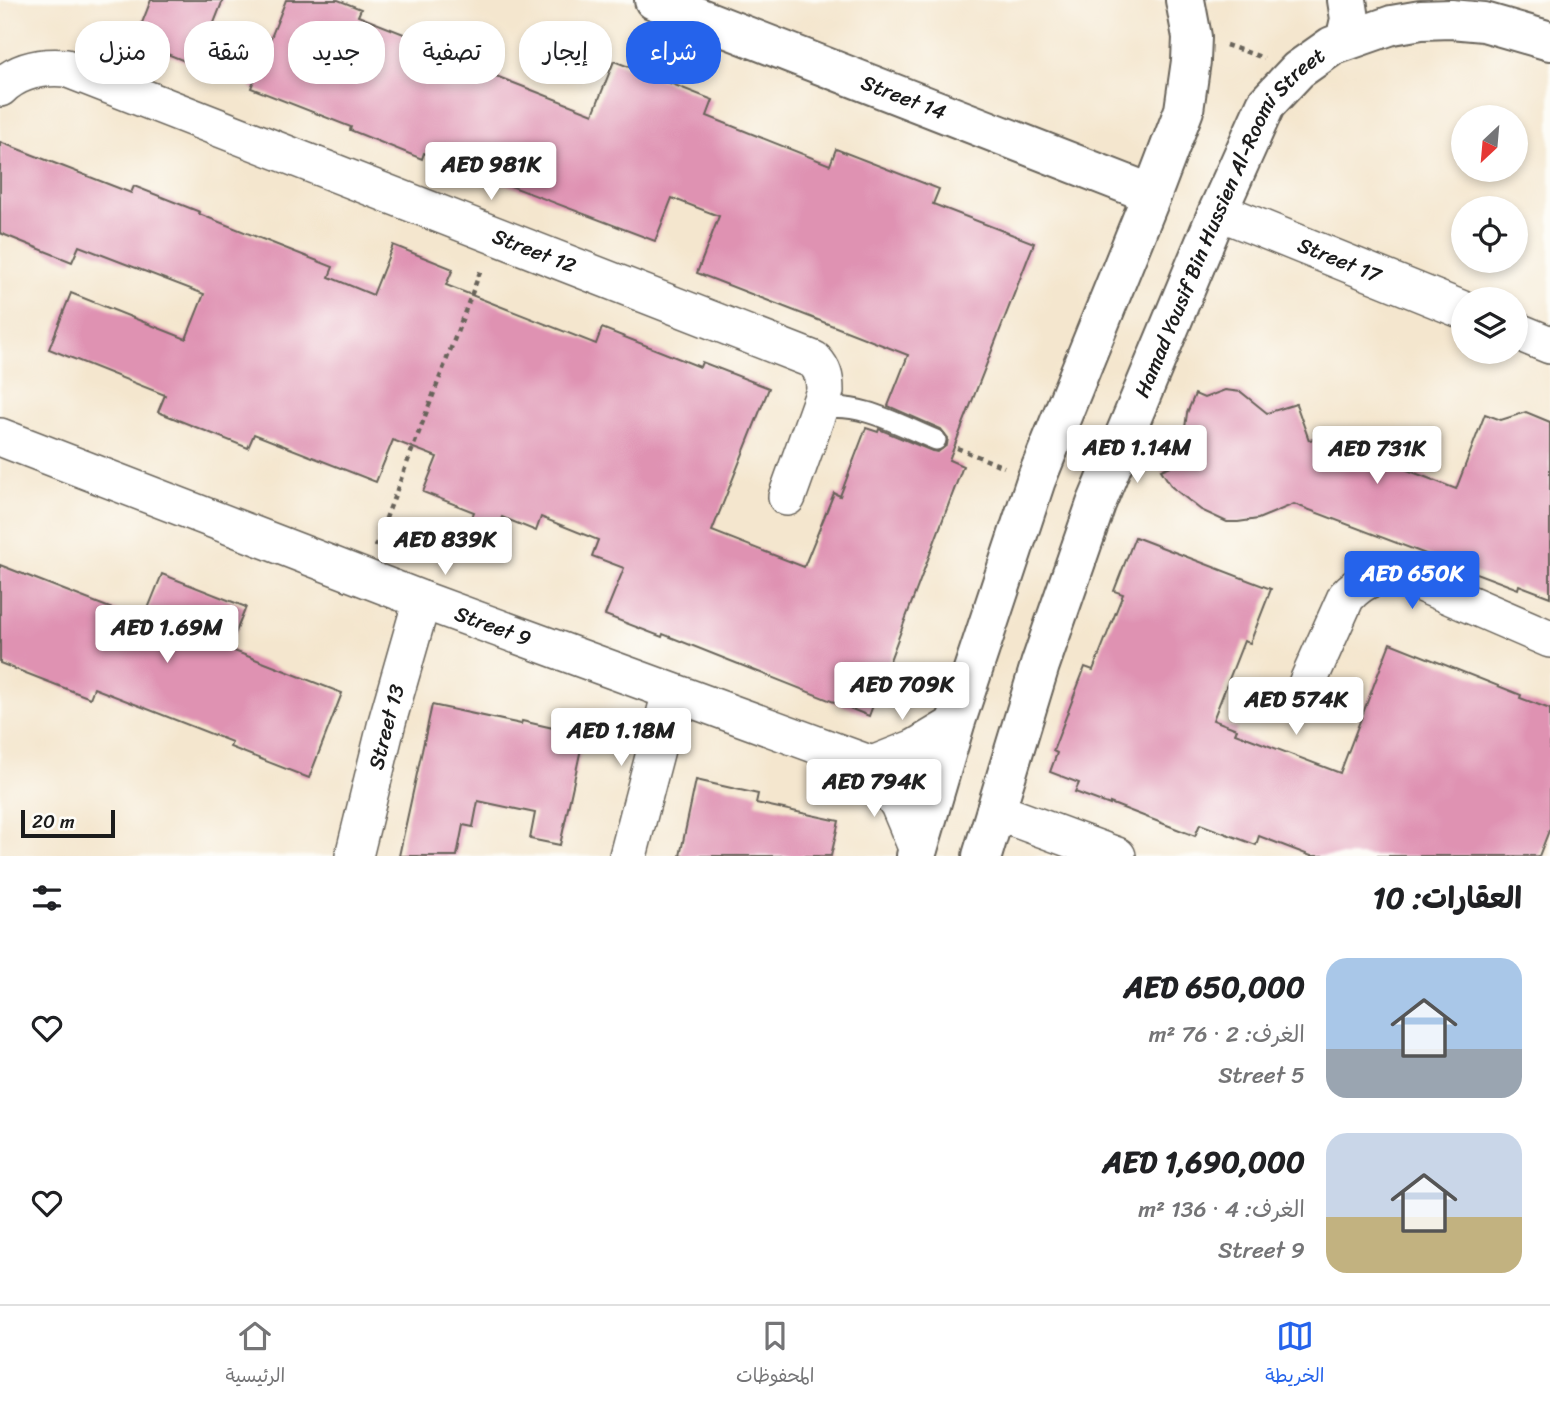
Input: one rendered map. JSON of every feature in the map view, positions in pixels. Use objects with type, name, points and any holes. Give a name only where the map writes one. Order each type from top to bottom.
[{"type":"street","name":"Street 14","points":[[654,0],[699,8],[1152,194]]},
{"type":"street","points":[[1345,41],[1350,19],[1348,0]]},
{"type":"street","points":[[917,853],[955,724],[1037,480],[1184,110],[1191,61],[1188,16]]},
{"type":"street","name":"Hamad Yousif Bin Hussien Al-Roomi Street","points":[[982,856],[1040,665],[1096,504],[1218,211],[1266,104],[1298,71],[1332,47],[1392,25],[1451,19],[1484,22],[1550,41]]},
{"type":"street","name":"Street 12","points":[[0,88],[17,75],[32,70],[66,68],[814,360],[822,368],[825,391],[787,497]]},
{"type":"street","name":"Street 17","points":[[1218,211],[1451,305]]},
{"type":"street","points":[[1528,336],[1550,345]]},
{"type":"street","name":"Street 9","points":[[0,438],[422,600],[872,765]]},
{"type":"street","points":[[1307,684],[1346,597],[1356,586],[1381,575],[1395,574],[1409,578],[1550,639]]},
{"type":"street","name":"Street 13","points":[[354,856],[387,722],[422,600]]},
{"type":"street","points":[[628,856],[671,692]]},
{"type":"street","points":[[917,853],[899,805],[872,765],[915,748],[955,724]]},
{"type":"street","points":[[995,811],[1117,856]]},
{"type":"lane","points":[[820,410],[830,407],[853,408],[936,440]]},
{"type":"path","points":[[1188,16],[1298,71]]},
{"type":"path","points":[[363,577],[495,235]]},
{"type":"path","points":[[936,440],[1037,480]]},
{"type":"building","points":[[151,0],[223,0],[215,21],[184,21],[184,61],[170,55],[170,21],[143,21]]},
{"type":"building","points":[[286,0],[338,0],[361,9],[358,16],[371,21],[288,21],[288,84],[385,84],[385,27],[399,32],[399,84],[505,84],[505,80],[593,114],[605,84],[612,84],[614,61],[626,66],[626,84],[672,84],[713,100],[707,116],[830,165],[836,149],[939,189],[933,204],[1034,243],[949,460],[963,466],[869,716],[663,634],[662,637],[605,615],[624,568],[592,556],[598,540],[541,517],[536,531],[502,517],[489,550],[463,540],[474,512],[423,492],[437,457],[393,440],[376,482],[254,434],[248,448],[158,412],[165,395],[49,349],[71,293],[186,339],[204,294],[79,246],[72,262],[0,233],[0,142],[131,193],[134,186],[200,212],[199,214],[333,267],[329,277],[373,295],[393,245],[453,269],[446,285],[596,344],[602,328],[700,367],[702,362],[769,388],[712,531],[804,567],[834,493],[840,496],[866,428],[878,432],[879,429],[932,451],[938,452],[947,445],[948,438],[941,429],[888,406],[908,355],[697,273],[719,216],[672,198],[655,241],[424,153],[422,159],[350,130],[351,127],[251,88],[253,84],[274,84],[274,30]]},
{"type":"building","points":[[1225,390],[1241,392],[1267,413],[1296,404],[1309,440],[1332,436],[1361,452],[1456,489],[1485,414],[1501,420],[1526,412],[1550,422],[1550,597],[1519,585],[1518,589],[1294,504],[1258,519],[1238,522],[1227,522],[1201,510],[1172,487],[1161,470],[1183,461],[1175,432],[1185,428],[1187,413],[1195,394],[1204,398]]},
{"type":"building","points":[[1135,537],[1271,589],[1250,643],[1244,641],[1213,720],[1237,729],[1235,733],[1340,773],[1390,643],[1550,709],[1550,828],[1539,856],[1311,856],[1259,836],[1256,845],[1200,824],[1195,836],[1075,792],[1079,783],[1050,772],[1057,753],[1053,751],[1085,667],[1093,670],[1123,594],[1114,591]]},
{"type":"building","points":[[0,565],[143,621],[162,574],[246,607],[229,649],[342,693],[309,778],[230,747],[232,742],[94,688],[90,698],[0,663]]},
{"type":"building","points":[[432,705],[584,735],[560,845],[530,839],[535,813],[478,801],[473,827],[463,825],[457,856],[399,856]]},
{"type":"building","points":[[696,780],[758,794],[756,803],[839,821],[831,856],[680,856]]}]
